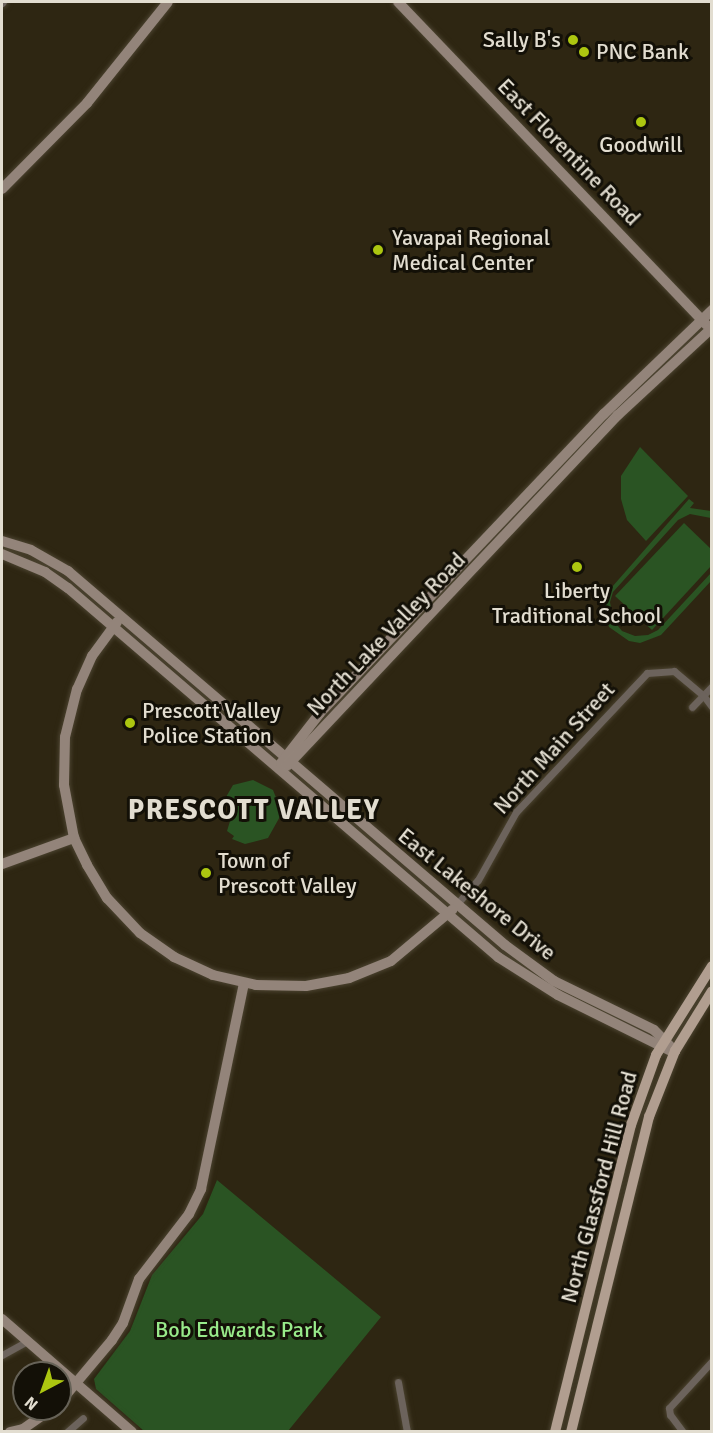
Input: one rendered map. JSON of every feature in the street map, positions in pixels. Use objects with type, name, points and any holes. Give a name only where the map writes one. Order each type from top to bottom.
[{"type":"main road","name":"North Glassford Hill Road","points":[[555,1431],[631,1125],[662,1044],[711,966]]},
{"type":"main road","name":"North Glassford Hill Road","points":[[571,1431],[649,1117],[675,1051],[711,991]]},
{"type":"street","points":[[2,189],[87,102],[168,2]]},
{"type":"street","name":"East Florentine Road","points":[[398,2],[711,329]]},
{"type":"street","name":"North Lake Valley Road","points":[[288,760],[320,713],[620,396],[711,310]]},
{"type":"street","name":"North Lake Valley Road","points":[[279,769],[618,415],[711,329]]},
{"type":"street","name":"East Lakeshore Drive","points":[[2,541],[31,550],[68,571],[552,986]]},
{"type":"street","name":"East Lakeshore Drive","points":[[2,554],[45,572],[498,957],[675,1051]]},
{"type":"street","points":[[121,617],[112,627],[81,679],[68,719],[64,785],[74,838],[102,890],[140,933],[188,964],[244,983],[306,986],[349,978],[401,955],[456,905]]},
{"type":"street","name":"North Main Street","points":[[456,905],[483,872],[516,812],[647,673],[674,671],[703,695],[711,707]]},
{"type":"street","points":[[692,707],[711,686]]},
{"type":"street","points":[[2,864],[74,838]]},
{"type":"street","points":[[72,1389],[123,1323],[138,1279],[189,1214],[201,1189],[244,983]]},
{"type":"street","points":[[2,1319],[132,1431]]},
{"type":"street","points":[[2,1355],[27,1341]]},
{"type":"street","points":[[683,1431],[670,1415],[669,1408],[711,1361]]},
{"type":"street","points":[[398,1382],[407,1431]]},
{"type":"street","points":[[67,1431],[83,1418]]},
{"type":"street","points":[[10,1431],[23,1429],[35,1421]]},
{"type":"green space","points":[[640,447],[688,496],[646,541],[627,520],[621,499],[621,476]]},
{"type":"green space","points":[[689,499],[694,503],[690,508],[711,511],[711,518],[690,514],[678,520],[613,592],[610,602],[613,620],[622,631],[635,636],[648,635],[658,630],[711,573],[711,581],[661,635],[640,643],[629,641],[609,627],[603,606],[605,595]]},
{"type":"green space","points":[[684,523],[711,549],[711,566],[652,630],[615,596]]},
{"type":"green space","points":[[253,780],[273,790],[282,813],[268,838],[245,844],[232,839],[234,836],[227,831],[230,821],[226,797],[233,785]]},
{"type":"green space","name":"Bob Edwards Park","points":[[217,1180],[381,1317],[288,1431],[144,1431],[96,1389],[94,1379],[130,1331],[152,1275],[203,1214]]},
{"type":"place","name":"Sally B's","points":[[573,40]]},
{"type":"place","name":"PNC Bank","points":[[584,52]]},
{"type":"place","name":"Goodwill","points":[[641,122]]},
{"type":"place","name":"Yavapai Regional Medical Center","points":[[378,250]]},
{"type":"place","name":"Liberty Traditional School","points":[[577,567]]},
{"type":"place","name":"Prescott Valley Police Station","points":[[130,723]]},
{"type":"place","name":"Town of Prescott Valley","points":[[206,873]]},
{"type":"district","name":"PRESCOTT VALLEY","points":[[254,810]]}]
